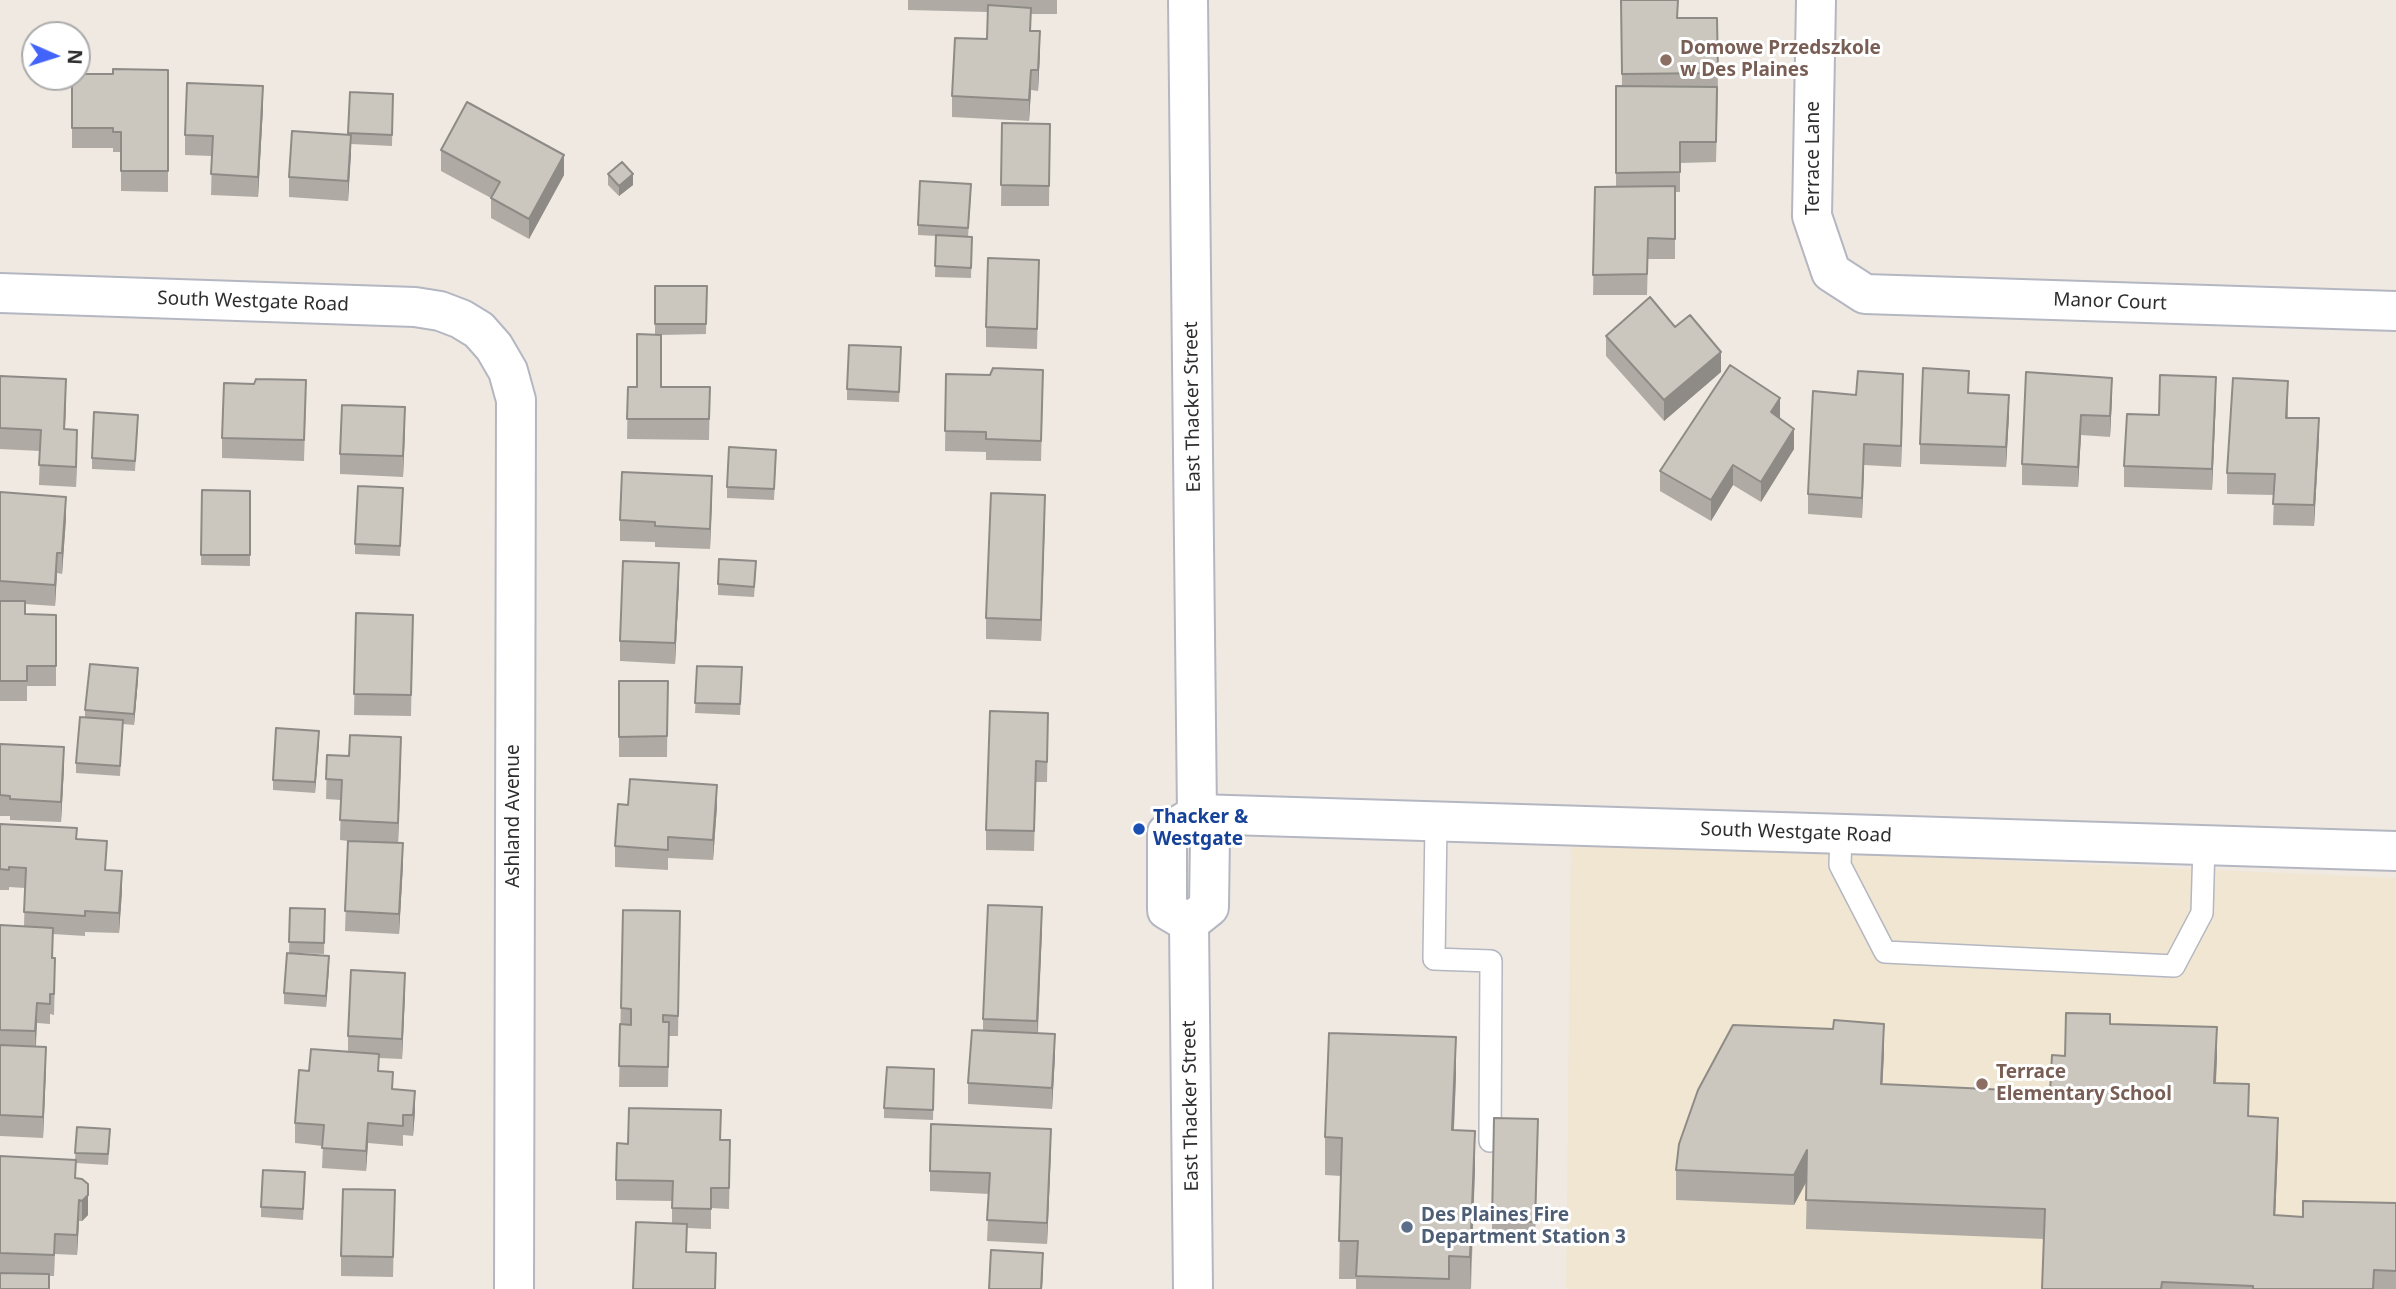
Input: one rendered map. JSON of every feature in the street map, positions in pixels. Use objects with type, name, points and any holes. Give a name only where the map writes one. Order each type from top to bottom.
[{"type":"street","name":"East Thacker Street","points":[[1188,0],[1197,814],[1210,836],[1209,907],[1189,923],[1193,1289]]},
{"type":"street","name":"Terrace Lane","points":[[1816,0],[1811,216],[1831,272]]},
{"type":"street","name":"Manor Court","points":[[1831,272],[1865,294],[2396,311]]},
{"type":"street","name":"South Westgate Road","points":[[0,293],[415,307],[440,311],[461,319],[479,330],[494,347]]},
{"type":"street","name":"Ashland Avenue","points":[[494,347],[508,371],[516,400],[514,1289]]},
{"type":"street","name":"South Westgate Road","points":[[1197,814],[2396,851]]},
{"type":"lane","points":[[1436,822],[1434,959],[1491,961],[1490,1141]]},
{"type":"lane","points":[[1841,834],[1840,865],[1885,952],[2174,966],[2202,913],[2204,845]]},
{"type":"shaded area","name":"Terrace Elementary School","points":[[1571,842],[2396,878],[2396,1289],[1566,1289]]},
{"type":"building","points":[[1621,0],[1678,0],[1677,18],[1717,18],[1718,73],[1622,74]]},
{"type":"building","points":[[988,5],[1031,8],[1030,31],[1040,31],[1038,70],[1031,70],[1029,100],[952,96],[955,38],[987,39]]},
{"type":"building","points":[[113,69],[168,70],[168,171],[121,171],[121,132],[113,132],[113,128],[72,128],[72,91],[91,91],[91,74],[113,74]]},
{"type":"building","points":[[187,83],[263,86],[258,177],[211,174],[213,136],[185,135]]},
{"type":"building","points":[[1616,86],[1717,87],[1716,142],[1680,142],[1680,172],[1616,173]]},
{"type":"building","points":[[350,92],[393,94],[392,135],[348,133]]},
{"type":"building","points":[[467,102],[564,155],[529,219],[491,198],[500,182],[441,150]]},
{"type":"building","points":[[1002,123],[1050,124],[1049,186],[1001,185]]},
{"type":"building","points":[[292,131],[351,135],[348,181],[289,177]]},
{"type":"building","points":[[622,162],[633,174],[619,186],[608,174]]},
{"type":"building","points":[[920,181],[971,184],[968,228],[918,225]]},
{"type":"building","points":[[1675,186],[1675,239],[1648,238],[1647,274],[1593,275],[1595,187]]},
{"type":"building","points":[[936,235],[972,237],[971,268],[935,266]]},
{"type":"building","points":[[988,258],[1039,260],[1037,329],[986,327]]},
{"type":"building","points":[[655,286],[707,286],[706,324],[655,324]]},
{"type":"building","points":[[1650,297],[1675,327],[1690,315],[1721,352],[1664,400],[1606,336]]},
{"type":"building","points":[[637,334],[661,335],[661,387],[710,387],[709,419],[627,419],[628,387],[637,387]]},
{"type":"building","points":[[849,345],[901,347],[899,392],[847,389]]},
{"type":"building","points":[[1730,365],[1780,398],[1771,412],[1794,429],[1761,482],[1733,465],[1711,500],[1660,471]]},
{"type":"building","points":[[993,368],[1043,370],[1041,441],[986,439],[986,432],[945,431],[946,374],[990,375]]},
{"type":"building","points":[[1923,368],[1969,371],[1968,393],[2009,395],[2006,447],[1920,444]]},
{"type":"building","points":[[1858,371],[1903,374],[1901,446],[1864,444],[1862,498],[1808,494],[1813,391],[1856,395]]},
{"type":"building","points":[[2026,372],[2112,378],[2110,416],[2081,415],[2078,467],[2022,464]]},
{"type":"building","points":[[2160,375],[2216,377],[2212,469],[2124,466],[2127,414],[2159,415]]},
{"type":"building","points":[[0,376],[66,379],[64,429],[77,430],[76,467],[39,465],[41,430],[0,428]]},
{"type":"building","points":[[2233,378],[2288,381],[2286,418],[2319,418],[2314,505],[2273,504],[2275,474],[2227,473]]},
{"type":"building","points":[[256,379],[306,380],[304,440],[222,438],[224,383],[254,384]]},
{"type":"building","points":[[342,405],[405,407],[403,456],[340,454]]},
{"type":"building","points":[[94,412],[138,415],[135,461],[92,458]]},
{"type":"building","points":[[729,447],[776,450],[774,489],[727,487]]},
{"type":"building","points":[[622,472],[712,476],[710,529],[655,526],[655,522],[620,520]]},
{"type":"building","points":[[358,486],[403,488],[400,546],[355,544]]},
{"type":"building","points":[[202,490],[250,491],[250,555],[201,555]]},
{"type":"building","points":[[0,492],[66,497],[62,553],[57,553],[55,585],[0,581]]},
{"type":"building","points":[[991,493],[1045,495],[1041,620],[986,618]]},
{"type":"building","points":[[719,559],[756,561],[754,587],[718,584]]},
{"type":"building","points":[[623,561],[679,563],[675,643],[620,641]]},
{"type":"building","points":[[0,601],[25,601],[25,614],[56,615],[56,666],[27,666],[27,681],[0,681]]},
{"type":"building","points":[[356,613],[413,615],[411,695],[354,694]]},
{"type":"building","points":[[90,664],[138,668],[134,714],[85,710]]},
{"type":"building","points":[[697,666],[742,667],[740,704],[695,703]]},
{"type":"building","points":[[619,681],[668,681],[667,736],[619,737]]},
{"type":"building","points":[[990,711],[1048,713],[1047,762],[1036,761],[1034,831],[986,830]]},
{"type":"building","points":[[80,717],[123,720],[120,766],[76,763]]},
{"type":"building","points":[[276,728],[319,731],[315,782],[273,780]]},
{"type":"building","points":[[350,735],[401,737],[398,823],[340,820],[342,780],[326,779],[327,755],[349,756]]},
{"type":"building","points":[[0,744],[64,747],[61,802],[10,799],[10,796],[0,795]]},
{"type":"building","points":[[630,779],[717,785],[713,840],[668,837],[668,850],[615,846],[618,804],[628,805]]},
{"type":"building","points":[[0,824],[77,828],[76,839],[107,841],[105,870],[122,871],[119,913],[85,911],[85,916],[24,912],[26,868],[0,869]]},
{"type":"building","points":[[348,841],[403,843],[399,914],[345,911]]},
{"type":"building","points":[[988,905],[1042,907],[1037,1021],[983,1019]]},
{"type":"building","points":[[290,908],[325,909],[324,943],[289,942]]},
{"type":"building","points":[[623,910],[680,911],[678,1016],[663,1015],[663,1022],[669,1022],[668,1067],[619,1066],[620,1024],[631,1025],[631,1009],[621,1008]]},
{"type":"building","points":[[0,925],[53,928],[54,994],[50,994],[50,1004],[37,1003],[35,1031],[0,1030]]},
{"type":"building","points":[[287,953],[329,956],[326,996],[284,993]]},
{"type":"building","points":[[351,970],[405,973],[402,1039],[348,1036]]},
{"type":"building","points":[[2066,1013],[2110,1014],[2110,1024],[2217,1027],[2214,1083],[2249,1084],[2248,1116],[2278,1118],[2274,1215],[2303,1217],[2303,1201],[2396,1203],[2396,1271],[2374,1270],[2373,1289],[2253,1289],[2253,1286],[2162,1282],[2161,1289],[2042,1289],[2045,1209],[1806,1200],[1807,1150],[1794,1175],[1676,1170],[1679,1144],[1698,1090],[1733,1025],[1833,1029],[1834,1020],[1884,1024],[1881,1084],[2050,1092],[2052,1055],[2065,1056]]},
{"type":"building","points":[[972,1030],[1055,1034],[1052,1088],[968,1083]]},
{"type":"building","name":"Des Plaines Fire Department Station 3","points":[[1329,1033],[1456,1037],[1452,1130],[1475,1131],[1470,1257],[1449,1256],[1449,1279],[1356,1276],[1358,1241],[1339,1241],[1342,1138],[1325,1137]]},
{"type":"building","points":[[0,1045],[46,1047],[43,1117],[0,1115]]},
{"type":"building","points":[[311,1049],[379,1054],[378,1071],[393,1072],[392,1089],[415,1091],[413,1115],[403,1115],[403,1126],[368,1123],[366,1151],[322,1148],[324,1125],[295,1123],[299,1070],[309,1071]]},
{"type":"building","points":[[887,1067],[934,1069],[933,1110],[884,1108]]},
{"type":"building","points":[[629,1108],[721,1110],[720,1140],[730,1140],[729,1188],[711,1188],[711,1209],[672,1208],[673,1181],[616,1180],[617,1143],[628,1144]]},
{"type":"building","points":[[1494,1118],[1538,1119],[1535,1222],[1492,1221]]},
{"type":"building","points":[[931,1124],[1051,1129],[1047,1223],[987,1220],[990,1173],[930,1171]]},
{"type":"building","points":[[77,1127],[110,1129],[108,1154],[75,1153]]},
{"type":"building","points":[[0,1156],[76,1160],[75,1178],[88,1184],[88,1195],[82,1201],[79,1200],[77,1235],[55,1234],[54,1255],[0,1253]]},
{"type":"building","points":[[263,1170],[305,1172],[303,1209],[261,1207]]},
{"type":"building","points":[[343,1189],[395,1190],[393,1257],[341,1256]]},
{"type":"building","points":[[636,1222],[687,1224],[686,1252],[716,1253],[715,1289],[633,1289]]},
{"type":"building","points":[[991,1250],[1043,1253],[1041,1289],[989,1289]]},
{"type":"building","points":[[0,1273],[49,1274],[49,1289],[0,1289]]},
{"type":"place","name":"Domowe Przedszkole w Des Plaines","points":[[1666,60]]},
{"type":"place","name":"Thacker & Westgate","points":[[1139,829]]},
{"type":"place","name":"Terrace Elementary School","points":[[1982,1084]]},
{"type":"place","name":"Des Plaines Fire Department Station 3","points":[[1407,1227]]}]
